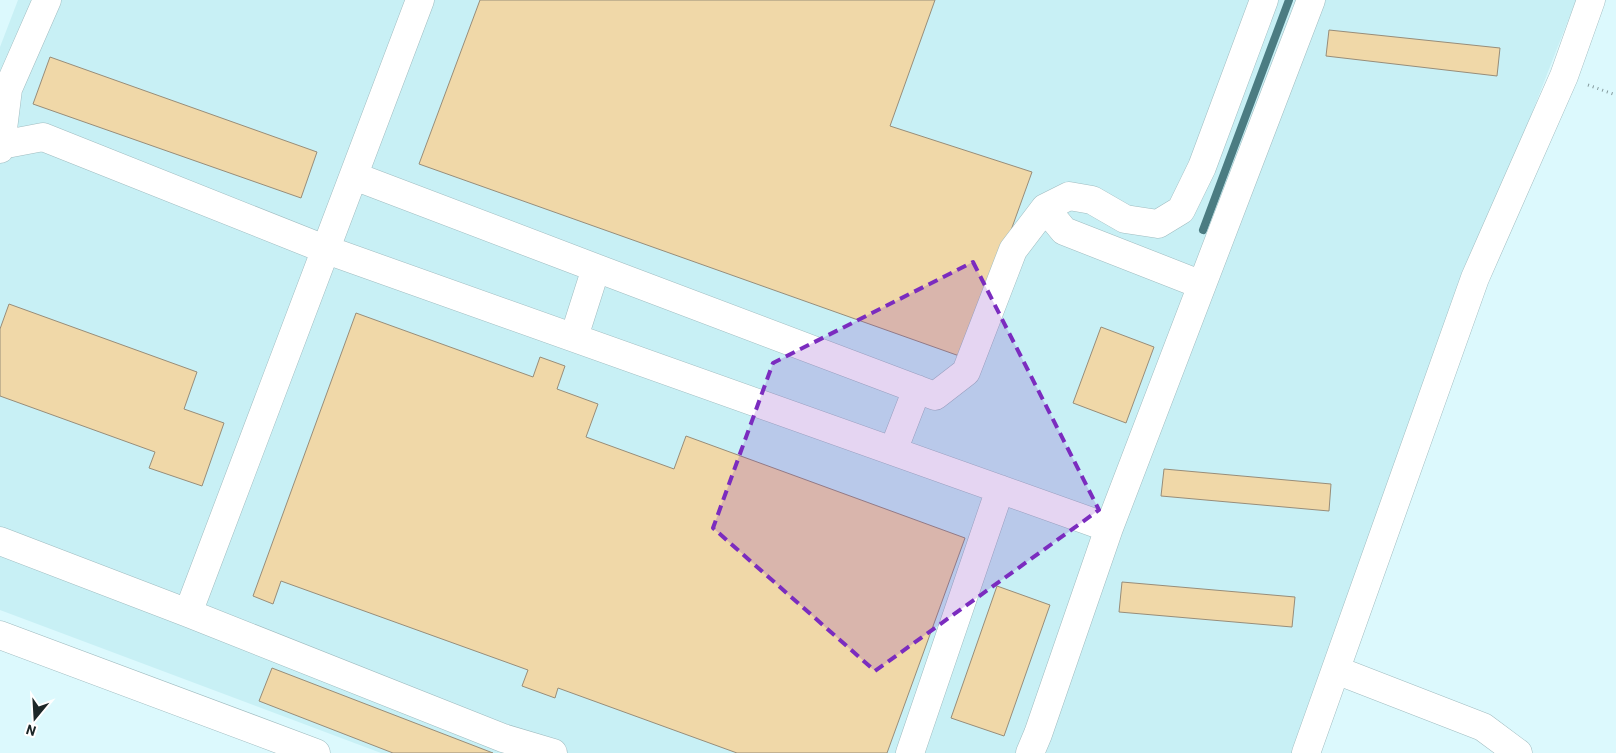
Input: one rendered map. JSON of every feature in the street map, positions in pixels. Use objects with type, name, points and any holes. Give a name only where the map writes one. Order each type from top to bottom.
[{"type":"street","points":[[48,0],[8,89],[1,147],[43,138],[326,250],[1109,528]]},
{"type":"street","points":[[188,613],[420,0]]},
{"type":"street","points":[[354,176],[935,396],[966,372],[1013,250],[1046,208],[1069,196],[1092,200],[1125,219],[1158,224],[1181,210],[1202,167],[1264,0]]},
{"type":"street","points":[[1030,753],[1109,528],[1312,0]]},
{"type":"street","points":[[1306,753],[1475,278],[1564,76],[1592,0]]},
{"type":"street","points":[[1046,208],[1064,230],[1202,285]]},
{"type":"street","points":[[574,337],[596,268]]},
{"type":"street","points":[[893,451],[917,390]]},
{"type":"street","points":[[910,753],[1000,489]]},
{"type":"street","points":[[0,541],[188,613],[503,738],[553,753]]},
{"type":"street","points":[[0,635],[316,753]]},
{"type":"street","points":[[1336,670],[1484,727],[1518,753]]},
{"type":"highlighted area","points":[[973,262],[1099,510],[875,671],[713,528],[773,363]]},
{"type":"shaded area","points":[[18,0],[1576,0],[1439,352],[1292,753],[381,753],[0,610],[0,47]]},
{"type":"building","points":[[480,0],[935,0],[890,126],[1032,172],[965,358],[419,164]]},
{"type":"building","points":[[1329,30],[1500,48],[1497,76],[1326,56]]},
{"type":"building","points":[[50,57],[317,152],[301,198],[33,104]]},
{"type":"building","points":[[9,304],[197,372],[184,409],[224,423],[202,486],[149,468],[155,452],[0,396],[0,329]]},
{"type":"building","points":[[356,313],[533,377],[540,357],[565,366],[557,389],[598,404],[586,437],[674,469],[686,436],[965,538],[887,753],[737,753],[558,688],[555,698],[522,686],[528,670],[281,581],[273,604],[253,596]]},
{"type":"building","points":[[1101,327],[1154,347],[1126,423],[1073,403]]},
{"type":"building","points":[[1164,469],[1331,484],[1329,511],[1161,496]]},
{"type":"building","points":[[1122,582],[1295,597],[1292,627],[1119,612]]},
{"type":"building","points":[[997,586],[1050,605],[1004,736],[951,718]]},
{"type":"building","points":[[272,668],[493,753],[393,753],[259,701]]},
{"type":"waterway","points":[[1203,230],[1289,0]]}]
